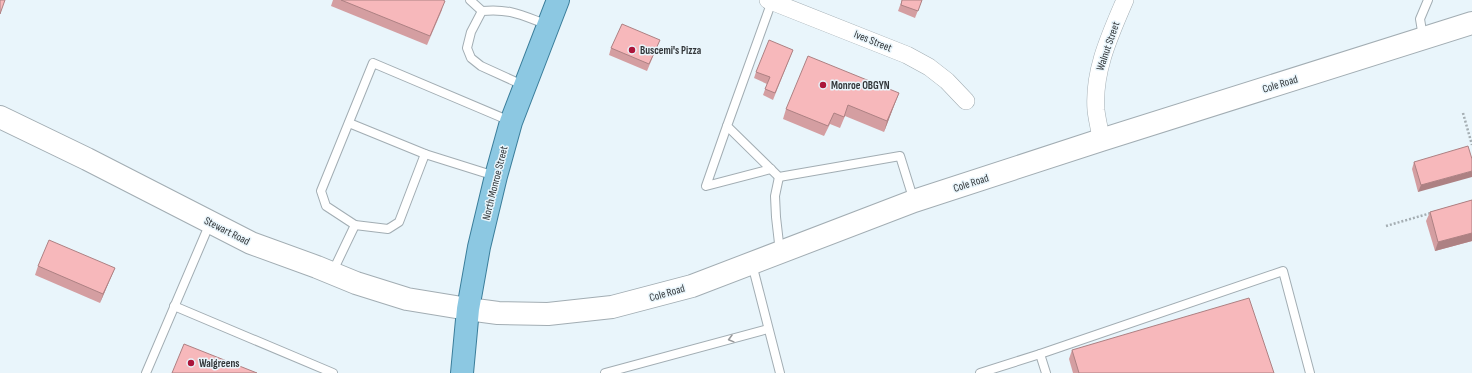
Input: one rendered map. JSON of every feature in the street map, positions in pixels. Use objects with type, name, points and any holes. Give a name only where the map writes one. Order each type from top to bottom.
[{"type":"main road","name":"North Monroe Street","points":[[462,373],[468,309],[479,247],[496,176],[511,122],[558,0]]},
{"type":"street","name":"Walnut Street","points":[[1101,140],[1096,110],[1097,80],[1104,51],[1125,0]]},
{"type":"street","name":"Ives Street","points":[[770,1],[907,55],[929,67],[947,81],[966,101]]},
{"type":"street","name":"Cole Road","points":[[468,309],[498,313],[548,314],[612,307],[692,286],[914,201],[1101,140],[1472,23]]},
{"type":"street","name":"Stewart Road","points":[[0,117],[87,159],[251,243],[356,283],[407,299],[468,309]]},
{"type":"lane","points":[[470,0],[482,11],[511,11],[548,26]]},
{"type":"lane","points":[[1424,39],[1420,19],[1428,0]]},
{"type":"lane","points":[[770,1],[706,186],[771,169]]},
{"type":"lane","points":[[482,11],[471,32],[467,48],[471,58],[481,66],[525,86]]},
{"type":"lane","points":[[425,154],[399,222],[388,229],[355,225],[326,206],[321,192],[373,63],[511,122]]},
{"type":"lane","points":[[349,123],[425,154],[496,176]]},
{"type":"lane","points":[[727,126],[779,177]]},
{"type":"lane","points":[[779,177],[900,156],[914,201]]},
{"type":"lane","points":[[779,177],[775,196],[780,252]]},
{"type":"lane","points":[[146,373],[210,222]]},
{"type":"lane","points":[[332,273],[355,225]]},
{"type":"lane","points":[[752,263],[780,373]]},
{"type":"lane","points":[[980,373],[1283,271],[1310,373]]},
{"type":"lane","points":[[174,306],[333,373]]},
{"type":"lane","points":[[605,373],[768,329]]},
{"type":"lane","points":[[1040,354],[1046,373]]},
{"type":"path","points":[[1463,113],[1472,145]]},
{"type":"path","points":[[1386,226],[1436,211]]},
{"type":"building","points":[[0,0],[5,0],[0,14]]},
{"type":"building","points":[[341,0],[443,0],[445,1],[430,36]]},
{"type":"building","points":[[902,0],[922,0],[918,11],[901,5]]},
{"type":"building","points":[[622,24],[660,40],[649,64],[611,48]]},
{"type":"building","points":[[769,40],[793,50],[775,93],[765,89],[770,77],[756,72]]},
{"type":"building","name":"Monroe OBGYN","points":[[808,56],[899,93],[887,121],[848,105],[844,117],[834,113],[828,126],[786,109]]},
{"type":"building","points":[[1468,146],[1472,159],[1472,171],[1421,185],[1414,162]]},
{"type":"building","points":[[1472,200],[1472,233],[1438,242],[1430,212]]},
{"type":"building","points":[[49,240],[115,268],[103,294],[38,266]]},
{"type":"building","points":[[1249,298],[1274,373],[1079,373],[1072,350]]},
{"type":"building","points":[[184,344],[257,373],[172,373]]},
{"type":"place","name":"Buscemi's Pizza","points":[[632,50]]},
{"type":"place","name":"Monroe OBGYN","points":[[823,85]]},
{"type":"place","name":"Walgreens","points":[[191,363]]}]
